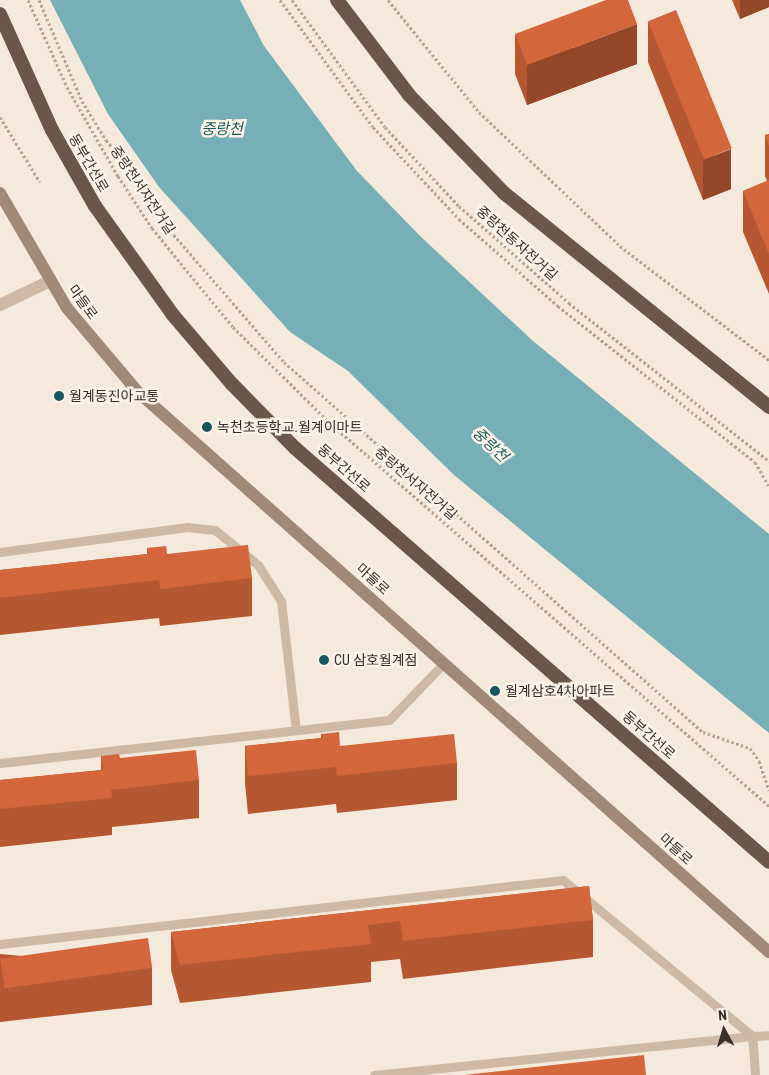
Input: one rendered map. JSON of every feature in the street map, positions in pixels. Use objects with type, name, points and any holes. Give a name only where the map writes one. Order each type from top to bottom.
[{"type":"highway","points":[[337,0],[409,95],[504,193],[769,407]]},
{"type":"highway","name":"동부간선로","points":[[0,14],[52,130],[95,206],[173,315],[232,384],[295,448],[769,862]]},
{"type":"main road","name":"마들로","points":[[0,193],[67,308],[138,392],[769,952]]},
{"type":"street","points":[[0,305],[50,281]]},
{"type":"lane","points":[[0,552],[187,527],[215,530],[258,565],[281,601],[296,730]]},
{"type":"lane","points":[[0,763],[389,720],[444,663]]},
{"type":"lane","points":[[0,944],[563,880],[752,1036],[755,1075]]},
{"type":"lane","points":[[374,1075],[769,1035]]},
{"type":"path","name":"중랑천서자전거길","points":[[28,0],[67,87],[118,176],[152,228],[233,327],[330,423],[769,806]]},
{"type":"path","points":[[39,0],[82,101],[106,140],[127,164],[167,227],[284,362],[703,732],[750,748],[759,760],[769,790]]},
{"type":"path","points":[[280,0],[373,127],[459,219],[558,306],[755,462],[769,486]]},
{"type":"path","name":"중랑천동자전거길","points":[[292,0],[385,127],[460,206],[569,303],[769,461]]},
{"type":"path","points":[[388,0],[479,112],[620,246],[769,360]]},
{"type":"path","points":[[0,117],[40,182]]},
{"type":"water","name":"중랑천","points":[[50,0],[240,0],[264,46],[357,171],[420,236],[533,341],[769,534],[769,733],[454,475],[348,371],[290,332],[159,187],[108,114]]},
{"type":"building","points":[[606,0],[628,0],[637,24],[527,65],[515,34]]},
{"type":"building","points":[[676,10],[732,148],[704,159],[648,21]]},
{"type":"building","points":[[769,134],[769,146],[765,135]]},
{"type":"building","points":[[769,180],[769,254],[743,191]]},
{"type":"building","points":[[248,545],[252,578],[160,589],[159,580],[0,598],[0,570],[148,554],[147,548],[166,546],[167,554]]},
{"type":"building","points":[[339,732],[340,746],[454,734],[457,763],[337,776],[336,767],[248,776],[245,746],[322,738],[321,734]]},
{"type":"building","points":[[196,750],[199,780],[111,790],[112,798],[0,809],[0,780],[103,770],[101,756],[119,754],[120,758]]},
{"type":"building","points":[[589,886],[593,920],[403,941],[400,921],[368,925],[371,944],[180,965],[171,932]]},
{"type":"building","points":[[148,938],[152,968],[5,988],[0,959]]},
{"type":"building","points":[[644,1055],[646,1075],[464,1075]]},
{"type":"place","name":"월계동진아교통","points":[[59,396]]},
{"type":"place","name":"녹천초등학교.월계이마트","points":[[207,427]]},
{"type":"place","name":"CU 삼호월계점","points":[[324,660]]},
{"type":"place","name":"월계삼호4차아파트","points":[[495,691]]}]
